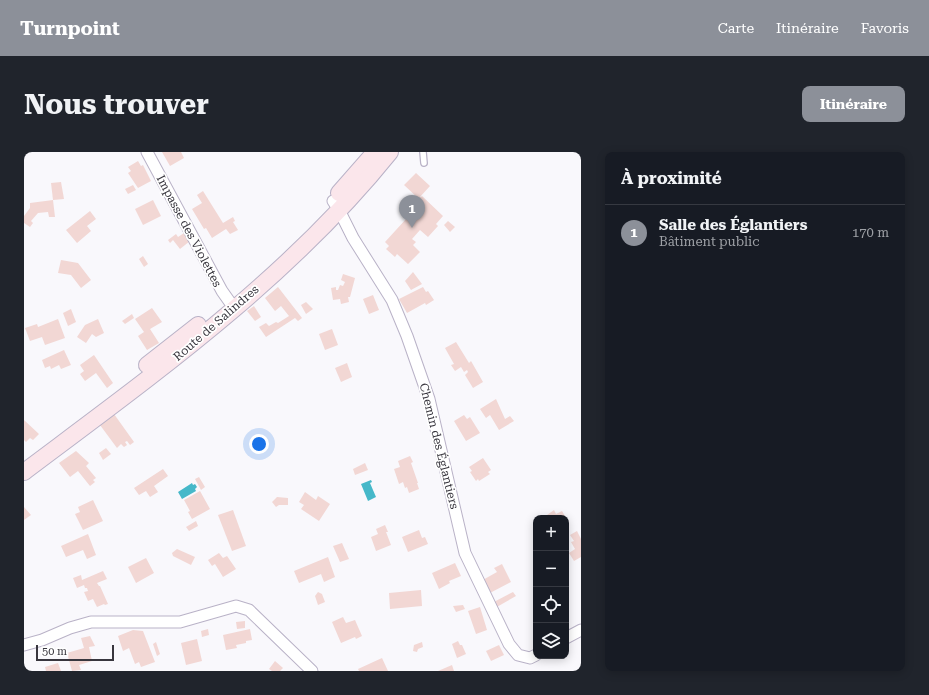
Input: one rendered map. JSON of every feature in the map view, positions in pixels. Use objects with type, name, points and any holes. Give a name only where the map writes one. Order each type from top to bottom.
[{"type":"main road","name":"Route de Salindres","points":[[24,459],[171,347],[231,304],[301,248],[336,205],[375,152]]},
{"type":"main road","name":"Route de Salindres","points":[[336,205],[390,152]]},
{"type":"main road","name":"Route de Salindres","points":[[24,472],[179,356],[231,304]]},
{"type":"street","name":"Impasse des Violettes","points":[[147,152],[231,304]]},
{"type":"street","name":"Chemin des Églantiers","points":[[336,205],[353,238],[392,300],[407,336],[429,399],[465,553],[509,644],[518,655],[530,658],[533,656]]},
{"type":"street","points":[[24,645],[91,622],[180,622],[236,606],[249,610],[312,671]]},
{"type":"street","points":[[569,636],[581,630]]},
{"type":"lane","points":[[423,152],[424,163]]},
{"type":"water","points":[[371,480],[372,482],[370,483],[376,497],[368,501],[361,484]]},
{"type":"water","points":[[192,483],[197,487],[195,489],[196,491],[182,499],[178,492]]},
{"type":"building","points":[[162,152],[181,152],[184,158],[170,166]]},
{"type":"building","points":[[138,161],[141,166],[143,165],[151,181],[138,188],[128,173],[131,171],[128,167]]},
{"type":"building","points":[[416,173],[430,186],[420,197],[422,196],[443,216],[436,224],[438,226],[428,237],[420,230],[412,239],[416,242],[413,245],[420,252],[408,264],[397,254],[395,257],[386,249],[389,246],[385,242],[417,207],[414,205],[419,199],[404,185]]},
{"type":"building","points":[[61,182],[64,199],[53,200],[51,183]]},
{"type":"building","points":[[133,185],[136,190],[128,194],[125,189]]},
{"type":"building","points":[[203,191],[223,223],[233,217],[235,221],[233,222],[238,230],[230,234],[226,229],[212,238],[206,228],[204,229],[192,209],[202,203],[197,195]]},
{"type":"building","points":[[53,200],[55,217],[49,217],[48,212],[38,213],[31,221],[33,223],[30,227],[24,223],[24,216],[30,208],[30,203]]},
{"type":"building","points":[[153,200],[161,216],[143,225],[135,209]]},
{"type":"building","points":[[90,211],[96,219],[87,226],[91,231],[77,243],[66,230]]},
{"type":"building","points":[[448,221],[455,227],[450,232],[444,225]]},
{"type":"building","points":[[184,233],[190,241],[180,249],[173,240],[170,243],[168,240],[176,234],[178,237]]},
{"type":"building","points":[[143,256],[148,264],[144,267],[139,259]]},
{"type":"building","points":[[61,260],[78,263],[91,280],[81,288],[71,275],[58,273]]},
{"type":"building","points":[[413,272],[422,284],[411,290],[405,281]]},
{"type":"building","points":[[343,274],[355,278],[350,297],[348,297],[349,302],[341,304],[340,299],[333,300],[331,288],[336,287],[336,290],[338,290],[340,285],[343,286],[345,282],[341,280]]},
{"type":"building","points":[[278,287],[302,318],[298,321],[295,318],[266,337],[259,327],[266,323],[269,326],[276,322],[278,323],[289,316],[281,306],[275,311],[265,298]]},
{"type":"building","points":[[423,287],[426,292],[428,291],[434,300],[426,305],[425,303],[407,313],[399,299]]},
{"type":"building","points":[[373,295],[379,310],[369,314],[363,299]]},
{"type":"building","points":[[306,302],[313,309],[306,314],[301,305]]},
{"type":"building","points":[[254,306],[261,317],[255,321],[247,311]]},
{"type":"building","points":[[152,308],[162,322],[150,329],[159,343],[147,350],[138,336],[144,332],[135,319]]},
{"type":"building","points":[[71,309],[76,322],[68,326],[63,313]]},
{"type":"building","points":[[132,314],[134,318],[125,324],[122,321]]},
{"type":"building","points":[[58,319],[65,338],[45,345],[42,337],[30,341],[25,328],[37,324],[38,327]]},
{"type":"building","points":[[98,319],[104,333],[96,337],[92,334],[86,343],[77,337],[85,325]]},
{"type":"building","points":[[332,329],[338,345],[325,350],[319,334]]},
{"type":"building","points":[[456,342],[469,363],[471,361],[483,382],[473,388],[465,375],[468,372],[467,370],[464,372],[461,367],[455,371],[451,365],[454,364],[445,348]]},
{"type":"building","points":[[64,350],[71,365],[61,369],[59,365],[51,369],[50,366],[45,368],[42,360]]},
{"type":"building","points":[[94,355],[113,383],[107,388],[96,373],[85,381],[80,374],[84,371],[80,365]]},
{"type":"building","points":[[347,363],[352,377],[341,382],[335,368]]},
{"type":"building","points":[[496,399],[505,419],[510,416],[514,421],[499,430],[490,415],[486,418],[480,409]]},
{"type":"building","points":[[114,414],[134,442],[130,445],[127,441],[125,442],[127,445],[124,447],[121,444],[117,448],[100,425]]},
{"type":"building","points":[[464,415],[467,419],[470,417],[480,433],[466,441],[454,421]]},
{"type":"building","points":[[24,420],[39,434],[33,440],[30,438],[26,442],[24,440]]},
{"type":"building","points":[[106,448],[111,454],[103,460],[99,453]]},
{"type":"building","points":[[76,451],[89,463],[86,466],[96,478],[93,480],[95,482],[90,486],[78,471],[70,477],[59,463]]},
{"type":"building","points":[[410,456],[413,462],[411,463],[419,489],[409,493],[403,482],[399,484],[394,469],[400,467],[398,461]]},
{"type":"building","points":[[483,458],[491,470],[488,472],[490,474],[479,481],[478,479],[476,481],[470,472],[472,471],[469,467]]},
{"type":"building","points":[[365,463],[368,470],[355,475],[353,469]]},
{"type":"building","points":[[163,469],[168,476],[154,486],[158,492],[150,497],[146,491],[139,495],[134,488]]},
{"type":"building","points":[[199,477],[205,487],[201,490],[195,479]]},
{"type":"building","points":[[200,491],[210,509],[192,519],[188,512],[190,511],[184,500]]},
{"type":"building","points":[[305,492],[316,500],[318,496],[330,504],[319,521],[301,509],[304,505],[299,502]]},
{"type":"building","points":[[277,497],[288,498],[288,505],[279,505],[276,507],[272,502]]},
{"type":"building","points":[[93,500],[103,521],[83,530],[75,514],[80,512],[78,507]]},
{"type":"building","points":[[24,507],[31,515],[24,520]]},
{"type":"building","points":[[233,510],[246,546],[232,551],[218,515]]},
{"type":"building","points":[[554,510],[556,514],[562,511],[564,515],[547,515]]},
{"type":"building","points":[[196,521],[198,526],[189,531],[186,527]]},
{"type":"building","points":[[385,525],[391,545],[376,551],[371,537],[378,534],[376,529]]},
{"type":"building","points":[[419,530],[422,538],[425,537],[428,544],[408,552],[402,537]]},
{"type":"building","points":[[577,531],[581,539],[581,557],[574,561],[569,553],[575,549],[571,542],[574,541],[570,535]]},
{"type":"building","points":[[88,534],[96,555],[87,559],[83,550],[66,557],[61,546]]},
{"type":"building","points":[[342,543],[349,559],[340,562],[333,546]]},
{"type":"building","points":[[177,549],[195,557],[191,565],[173,556],[172,553]]},
{"type":"building","points":[[219,553],[223,558],[227,556],[236,569],[223,577],[215,564],[212,566],[208,560]]},
{"type":"building","points":[[328,557],[335,577],[324,582],[321,574],[299,583],[294,571]]},
{"type":"building","points":[[146,558],[154,573],[136,583],[128,567]]},
{"type":"building","points":[[455,563],[461,576],[449,581],[450,583],[439,589],[432,573]]},
{"type":"building","points":[[502,564],[511,582],[488,594],[481,581],[497,572],[494,568]]},
{"type":"building","points":[[103,571],[107,579],[97,583],[100,586],[108,604],[97,607],[93,599],[88,601],[84,592],[88,591],[87,588],[85,588],[84,585],[77,588],[73,578],[81,575],[82,580]]},
{"type":"building","points":[[421,590],[422,606],[390,609],[389,593]]},
{"type":"building","points":[[318,592],[322,594],[325,602],[318,605],[315,596]]},
{"type":"building","points":[[513,592],[516,596],[495,608],[492,603]]},
{"type":"building","points":[[463,605],[465,609],[456,612],[453,606]]},
{"type":"building","points":[[480,607],[487,630],[476,634],[468,611]]},
{"type":"building","points":[[343,617],[346,623],[355,620],[362,636],[356,639],[355,637],[341,643],[332,622]]},
{"type":"building","points":[[245,621],[245,628],[237,629],[236,622]]},
{"type":"building","points":[[208,629],[209,635],[202,637],[201,631]]},
{"type":"building","points":[[250,629],[252,640],[236,645],[237,648],[226,650],[223,635]]},
{"type":"building","points":[[133,630],[143,631],[155,662],[141,667],[139,662],[135,664],[129,648],[123,651],[118,636]]},
{"type":"building","points":[[90,636],[95,646],[89,647],[92,661],[79,665],[81,670],[72,671],[67,653],[84,648],[81,638]]},
{"type":"building","points":[[197,639],[202,661],[186,665],[181,643]]},
{"type":"building","points":[[458,641],[460,645],[462,645],[466,654],[457,658],[452,644]]},
{"type":"building","points":[[156,642],[160,654],[157,656],[153,644]]},
{"type":"building","points":[[422,642],[423,647],[418,649],[417,652],[413,651],[414,645]]},
{"type":"building","points":[[499,645],[504,655],[491,661],[486,651]]},
{"type":"building","points":[[382,658],[388,671],[359,671],[358,669]]},
{"type":"building","points":[[275,661],[283,668],[280,671],[272,671],[269,669]]},
{"type":"building","points":[[58,663],[61,671],[46,671],[45,667]]},
{"type":"building","points":[[452,665],[454,671],[438,671]]},
{"type":"place","name":"Salle des Églantiers","points":[[412,228]]}]
